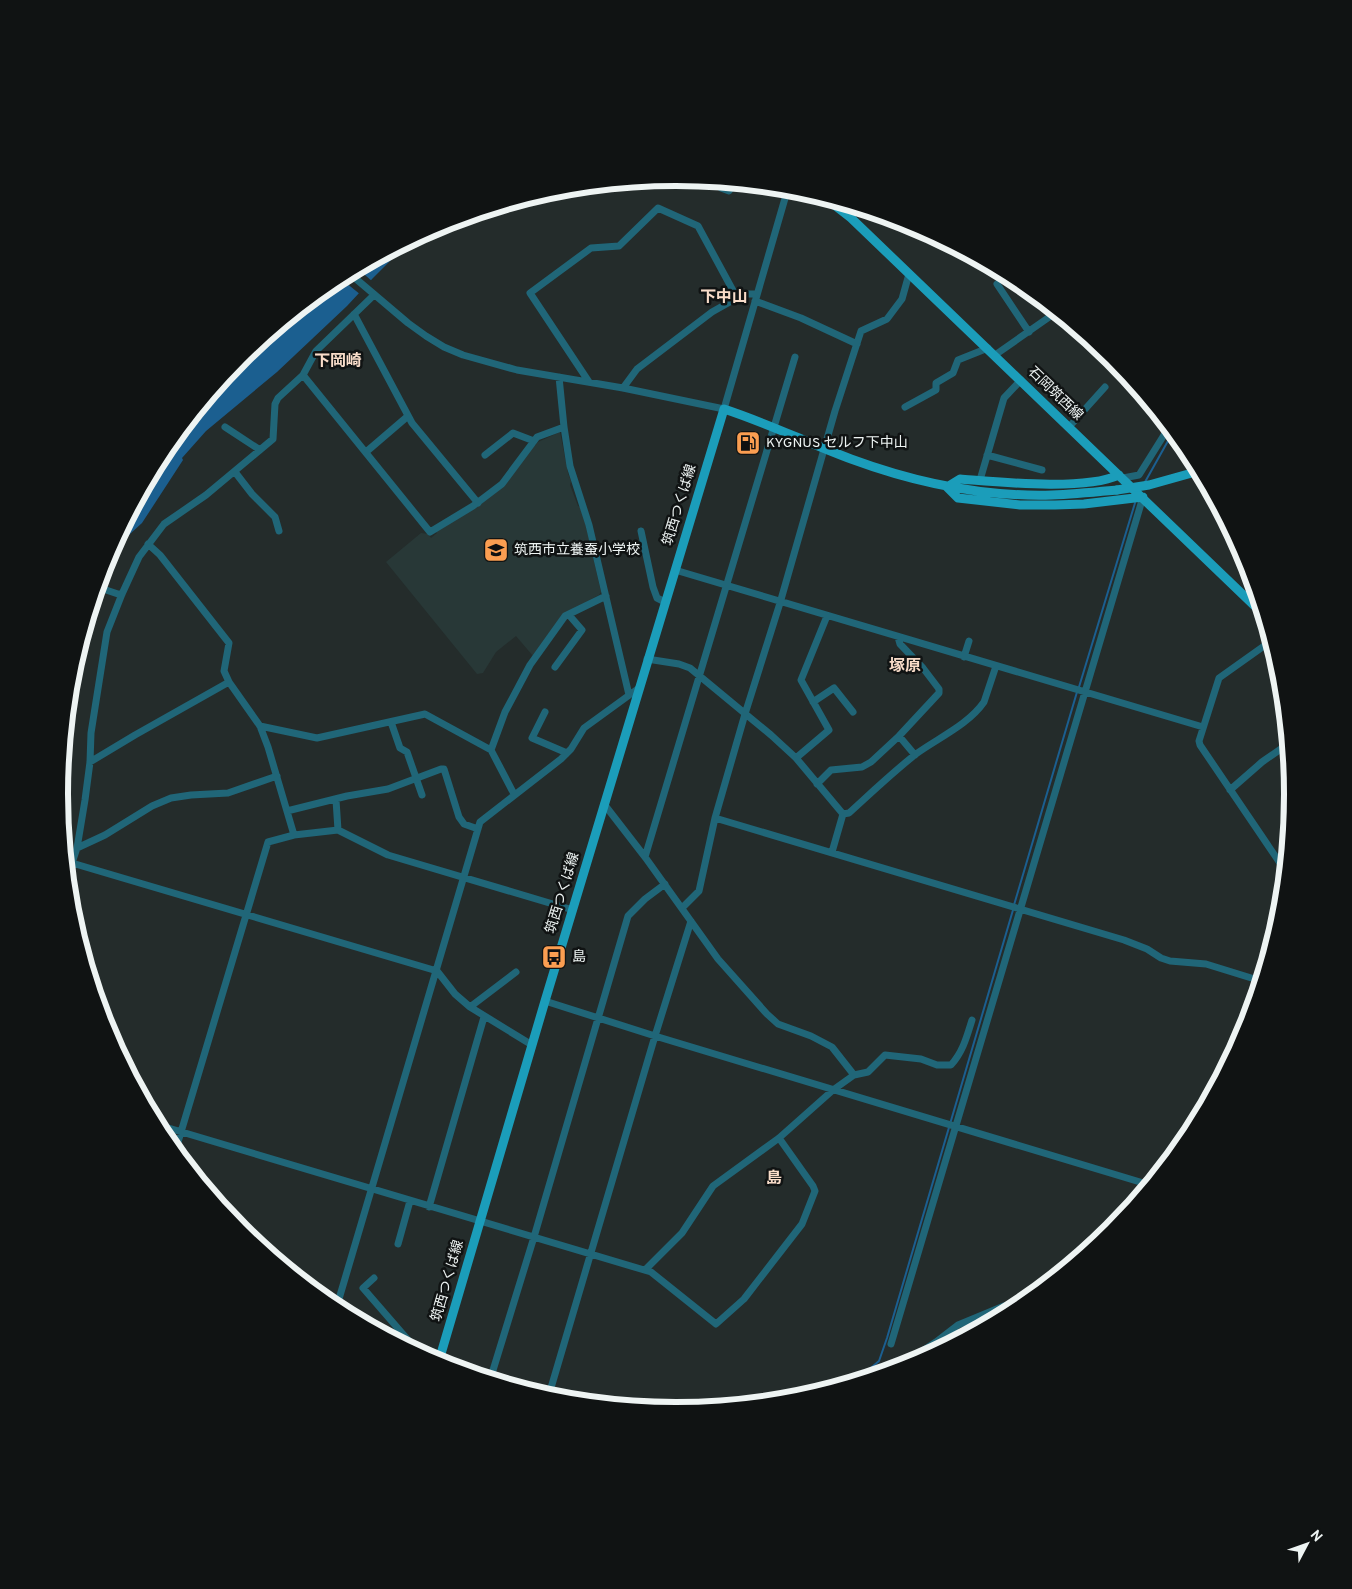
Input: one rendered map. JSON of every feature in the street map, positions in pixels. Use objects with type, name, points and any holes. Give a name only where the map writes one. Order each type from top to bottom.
[{"type":"main road","name":"石岡筑西線","points":[[838,208],[851,218],[988,348],[1254,605]]},
{"type":"main road","points":[[724,409],[882,469],[947,487],[988,492],[1052,495],[1117,490],[1149,485],[1193,473]]},
{"type":"main road","name":"筑西つくば線","points":[[440,1356],[647,659],[724,409]]},
{"type":"main road","points":[[947,487],[960,479],[1061,483],[1121,477]]},
{"type":"main road","points":[[947,487],[958,498],[1020,505],[1084,504],[1143,498]]},
{"type":"street","points":[[720,187],[729,191],[731,189]]},
{"type":"street","points":[[355,278],[426,336],[457,353],[517,370],[623,388],[724,409],[786,196]]},
{"type":"street","points":[[589,382],[530,293],[591,248],[619,246],[658,208],[698,226],[737,298]]},
{"type":"street","points":[[682,908],[699,891],[715,818],[745,714],[857,344],[862,331],[887,320],[902,299],[909,274]]},
{"type":"street","points":[[997,284],[1029,332]]},
{"type":"street","points":[[373,293],[316,351],[303,375],[278,398],[275,404],[273,439],[206,495],[164,524],[139,557],[120,594],[107,632],[91,734],[90,762],[77,848],[72,863],[436,971],[455,994],[470,1007],[532,1045]]},
{"type":"street","points":[[623,388],[637,369],[712,312],[747,294],[857,344]]},
{"type":"street","points":[[354,314],[412,423],[478,502]]},
{"type":"street","points":[[995,355],[1051,316]]},
{"type":"street","points":[[905,407],[936,390],[936,384],[953,373],[958,360],[988,348]]},
{"type":"street","points":[[645,857],[795,357]]},
{"type":"street","points":[[303,375],[430,532],[478,502],[502,484],[537,437],[564,427]]},
{"type":"street","points":[[559,377],[570,466],[589,525],[629,695]]},
{"type":"street","points":[[980,480],[1004,398],[1021,380]]},
{"type":"street","points":[[1069,427],[1105,387]]},
{"type":"street","points":[[366,452],[408,416]]},
{"type":"street","points":[[226,427],[260,450]]},
{"type":"street","points":[[485,455],[513,433],[534,441]]},
{"type":"street","points":[[1121,477],[1139,475],[1165,433]]},
{"type":"street","points":[[987,455],[1042,470]]},
{"type":"street","points":[[234,472],[252,494],[275,517],[279,531]]},
{"type":"street","points":[[891,1344],[952,1125],[1080,691],[1143,498]]},
{"type":"street","points":[[641,531],[653,587],[657,598],[665,602]]},
{"type":"street","points":[[148,544],[160,555],[229,643],[224,671],[229,682],[260,726],[278,776],[281,794],[294,835]]},
{"type":"street","points":[[675,570],[726,587],[1203,727]]},
{"type":"street","points":[[104,589],[120,594]]},
{"type":"street","points":[[491,750],[506,712],[530,665],[565,616],[606,596]]},
{"type":"street","points":[[555,667],[582,630],[569,615]]},
{"type":"street","points":[[796,758],[829,730],[801,680],[827,616]]},
{"type":"street","points":[[817,784],[831,770],[862,768],[871,762],[936,697],[939,689],[923,668],[900,644],[898,637]]},
{"type":"street","points":[[964,657],[969,641]]},
{"type":"street","points":[[1266,645],[1219,678],[1199,741],[1280,863]]},
{"type":"street","points":[[647,659],[680,664],[690,668],[796,758],[843,814]]},
{"type":"street","points":[[843,814],[848,812],[915,755],[967,719],[981,706],[996,666]]},
{"type":"street","points":[[90,762],[229,682]]},
{"type":"street","points":[[339,1300],[480,822],[567,753],[584,728],[639,688]]},
{"type":"street","points":[[813,702],[834,688],[853,712]]},
{"type":"street","points":[[545,712],[532,738],[567,753]]},
{"type":"street","points":[[260,726],[317,738],[425,714],[491,750],[514,794]]},
{"type":"street","points":[[391,722],[400,748],[407,752],[422,795]]},
{"type":"street","points":[[899,736],[915,755]]},
{"type":"street","points":[[1230,790],[1262,762],[1282,748]]},
{"type":"street","points":[[287,811],[347,796],[388,789],[444,769],[460,817],[464,824],[478,829]]},
{"type":"street","points":[[77,848],[105,835],[152,806],[171,798],[191,795],[228,794],[278,776]]},
{"type":"street","points":[[336,800],[338,830]]},
{"type":"street","points":[[604,804],[665,884],[718,959],[767,1014],[778,1024],[811,1036],[832,1047],[854,1075]]},
{"type":"street","points":[[832,852],[843,814]]},
{"type":"street","points":[[715,818],[1139,945],[1170,961],[1206,964],[1255,979]]},
{"type":"street","points":[[177,1143],[268,842],[294,835],[338,830],[388,855],[573,910]]},
{"type":"street","points":[[492,1374],[628,916],[665,884]]},
{"type":"street","points":[[551,1389],[691,921]]},
{"type":"street","points":[[470,1007],[516,972]]},
{"type":"street","points":[[545,1002],[1144,1183]]},
{"type":"street","points":[[429,1206],[484,1017]]},
{"type":"street","points":[[645,1270],[682,1233],[713,1186],[779,1138],[833,1090],[854,1075],[868,1072],[886,1055],[921,1059],[937,1065],[951,1065],[958,1058],[972,1020]]},
{"type":"street","points":[[166,1127],[651,1272],[716,1324],[744,1299],[802,1224],[815,1192],[813,1186],[779,1138]]},
{"type":"street","points":[[398,1244],[410,1201]]},
{"type":"street","points":[[374,1278],[363,1288],[409,1341]]},
{"type":"street","points":[[927,1349],[958,1324],[1004,1306]]},
{"type":"shaded area","name":"筑西市立養蚕小学校","points":[[560,432],[571,481],[570,485],[586,526],[601,592],[599,595],[562,615],[533,656],[516,636],[496,652],[483,673],[477,674],[386,562],[421,533],[428,534],[431,538],[437,533],[435,531],[477,507],[538,442]]},
{"type":"water","points":[[396,255],[347,306],[277,372],[206,431],[182,458],[183,460],[142,523],[124,540],[149,490],[170,456],[193,424],[246,364],[306,312],[338,289]]},
{"type":"pier","points":[[363,273],[373,282],[361,295],[347,284]]},
{"type":"waterway","points":[[1145,482],[1169,438]]},
{"type":"waterway","points":[[1079,687],[1135,503]]},
{"type":"waterway","points":[[1014,905],[1077,692]]},
{"type":"waterway","points":[[865,1373],[879,1361],[887,1338],[1013,910]]},
{"type":"place","name":"KYGNUS セルフ下中山","points":[[748,443]]},
{"type":"place","name":"筑西市立養蚕小学校","points":[[496,550]]},
{"type":"place","name":"島","points":[[554,957]]},
{"type":"district","name":"下中山","points":[[724,298]]},
{"type":"district","name":"下岡崎","points":[[338,362]]},
{"type":"district","name":"塚原","points":[[905,667]]},
{"type":"district","name":"島","points":[[774,1179]]}]
